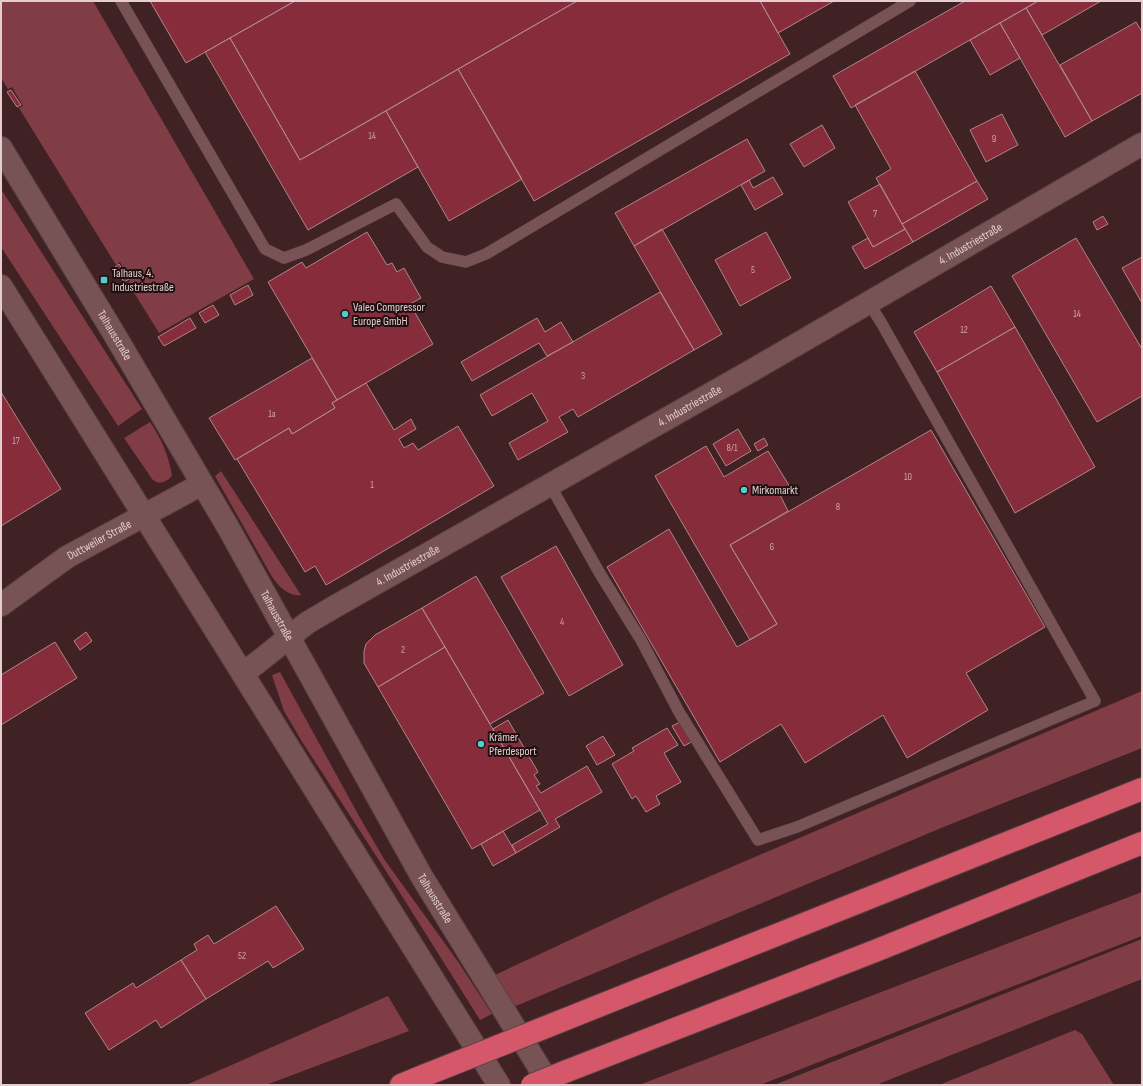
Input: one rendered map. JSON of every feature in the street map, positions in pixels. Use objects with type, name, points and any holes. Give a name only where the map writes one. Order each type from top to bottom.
[{"type":"highway","points":[[401,1085],[1142,789]]},
{"type":"highway","points":[[532,1085],[875,951],[1142,843]]},
{"type":"main road","name":"4. Industriestraße","points":[[243,674],[308,623],[334,606],[869,303],[1142,144]]},
{"type":"main road","name":"Talhausstraße","points":[[1,148],[113,332],[202,484],[422,877],[550,1085]]},
{"type":"main road","points":[[1,286],[499,1085]]},
{"type":"main road","name":"Duttweiler Straße","points":[[1,605],[67,557],[202,484]]},
{"type":"lane","points":[[121,1],[265,249],[284,258],[306,250],[396,204],[427,247],[442,257],[466,262],[486,254],[910,1]]},
{"type":"lane","points":[[550,485],[599,572],[641,640],[679,712],[758,840],[797,827],[1095,701],[869,303]]},
{"type":"shaded area","points":[[1,1],[93,1],[254,279],[159,333],[128,283],[130,281],[120,262],[116,265],[19,108],[23,106],[12,87],[8,89],[1,78]]},
{"type":"shaded area","points":[[1,189],[142,409],[118,426],[1,247]]},
{"type":"shaded area","points":[[150,422],[158,434],[171,469],[172,476],[160,483],[152,479],[124,438]]},
{"type":"shaded area","points":[[221,471],[301,595],[287,592],[276,583],[215,476]]},
{"type":"shaded area","points":[[280,672],[384,859],[459,963],[492,1014],[480,1020],[301,740],[284,711],[272,675]]},
{"type":"shaded area","points":[[1142,691],[1142,748],[946,826],[504,1011],[484,980],[671,893]]},
{"type":"shaded area","points":[[1142,892],[1142,936],[760,1085],[639,1085]]},
{"type":"shaded area","points":[[1142,939],[1142,979],[876,1085],[774,1085]]},
{"type":"shaded area","points":[[388,996],[409,1031],[266,1085],[186,1085]]},
{"type":"shaded area","points":[[1075,1030],[1082,1034],[1114,1085],[939,1085]]},
{"type":"building","points":[[150,1],[295,1],[186,63]]},
{"type":"building","points":[[295,1],[577,1],[300,160],[230,38]]},
{"type":"building","points":[[577,1],[760,1],[790,54],[534,201],[458,69]]},
{"type":"building","points":[[760,1],[834,1],[778,33]]},
{"type":"building","points":[[965,1],[1038,1],[851,108],[833,76]]},
{"type":"building","points":[[1038,1],[1101,1],[1042,35],[1026,8]]},
{"type":"building","points":[[1026,8],[1092,121],[1065,137],[1000,23]]},
{"type":"building","points":[[1136,22],[1142,32],[1142,93],[1092,121],[1060,65]]},
{"type":"building","points":[[1000,23],[1020,58],[990,75],[970,40]]},
{"type":"building","points":[[230,38],[300,160],[386,111],[418,167],[308,230],[205,52]]},
{"type":"building","points":[[458,69],[522,179],[449,221],[386,111]]},
{"type":"building","points":[[915,71],[977,181],[902,224],[876,178],[891,169],[855,105]]},
{"type":"building","points":[[11,90],[21,105],[17,107],[7,92]]},
{"type":"building","points":[[1002,114],[1018,145],[986,162],[970,130]]},
{"type":"building","points":[[822,125],[835,148],[804,167],[790,144]]},
{"type":"building","points":[[747,139],[765,171],[634,246],[615,213]]},
{"type":"building","points":[[773,177],[783,194],[755,210],[741,185],[749,180],[753,188]]},
{"type":"building","points":[[977,181],[988,199],[913,242],[902,224]]},
{"type":"building","points":[[880,184],[905,229],[873,247],[848,202]]},
{"type":"building","points":[[1103,216],[1108,224],[1097,230],[1093,222]]},
{"type":"building","points":[[662,229],[722,334],[694,350],[634,246]]},
{"type":"building","points":[[905,229],[913,242],[865,269],[852,247],[868,238],[873,247]]},
{"type":"building","points":[[367,232],[387,265],[392,263],[397,272],[404,268],[421,298],[410,304],[433,344],[337,400],[268,282],[302,262],[306,268]]},
{"type":"building","points":[[766,232],[791,278],[740,306],[715,260]]},
{"type":"building","points":[[1076,238],[1142,349],[1142,396],[1097,422],[1012,276]]},
{"type":"building","points":[[1142,257],[1142,303],[1122,268]]},
{"type":"building","points":[[119,264],[129,279],[124,282],[115,267]]},
{"type":"building","points":[[248,285],[253,295],[235,305],[230,295]]},
{"type":"building","points":[[991,286],[1015,327],[937,372],[914,332]]},
{"type":"building","points":[[660,292],[694,350],[578,417],[573,409],[559,417],[568,432],[518,460],[509,443],[548,421],[532,393],[492,416],[480,395]]},
{"type":"building","points":[[213,305],[219,315],[205,323],[199,313]]},
{"type":"building","points":[[190,318],[196,328],[164,346],[158,337]]},
{"type":"building","points":[[537,318],[545,332],[561,322],[573,342],[547,356],[539,343],[472,381],[461,362]]},
{"type":"building","points":[[1015,327],[1095,467],[1015,513],[937,372]]},
{"type":"building","points":[[312,358],[337,400],[332,403],[335,408],[292,434],[289,428],[235,460],[209,418]]},
{"type":"building","points":[[366,383],[394,430],[411,419],[416,429],[399,439],[404,448],[413,443],[418,450],[458,426],[494,486],[326,585],[315,566],[305,572],[237,459],[289,428],[292,434],[335,408],[332,403]]},
{"type":"building","points":[[1,392],[61,489],[1,526]]},
{"type":"building","points":[[738,429],[751,451],[726,466],[713,444]]},
{"type":"building","points":[[931,430],[1045,627],[966,673],[988,710],[907,758],[883,715],[805,763],[781,724],[720,762],[607,567],[669,529],[737,647],[777,624],[730,545]]},
{"type":"building","points":[[764,438],[768,445],[758,451],[754,444]]},
{"type":"building","points":[[706,446],[724,477],[768,451],[790,487],[779,493],[788,511],[730,545],[777,624],[750,640],[655,476]]},
{"type":"building","points":[[556,546],[623,665],[569,696],[501,577]]},
{"type":"building","points":[[476,576],[544,693],[490,724],[422,608]]},
{"type":"building","points":[[422,608],[445,647],[378,687],[364,663],[364,651],[366,644],[375,635]]},
{"type":"building","points":[[86,632],[92,641],[80,650],[74,641]]},
{"type":"building","points":[[55,642],[77,678],[1,725],[1,675]]},
{"type":"building","points":[[445,647],[540,810],[472,849],[378,687]]},
{"type":"building","points":[[508,720],[538,772],[534,775],[540,784],[536,786],[541,793],[587,766],[602,792],[555,819],[560,827],[516,853],[512,845],[548,824],[493,729]]},
{"type":"building","points":[[682,721],[693,741],[684,746],[672,726]]},
{"type":"building","points":[[667,728],[678,745],[664,753],[681,782],[656,796],[660,804],[646,812],[636,796],[632,799],[612,764],[634,751],[632,748]]},
{"type":"building","points":[[603,736],[615,755],[597,765],[586,746]]},
{"type":"building","points":[[503,831],[516,853],[493,866],[481,844]]},
{"type":"building","points":[[276,906],[304,949],[273,968],[268,961],[206,999],[181,960],[197,950],[194,944],[208,935],[214,944]]},
{"type":"building","points":[[181,960],[206,999],[161,1028],[156,1020],[109,1050],[85,1013],[133,983],[136,988]]},
{"type":"place","name":"Talhaus, 4. Industriestraße","points":[[104,280]]},
{"type":"place","name":"Valeo Compressor Europe GmbH","points":[[345,314]]},
{"type":"place","name":"Mirkomarkt","points":[[744,490]]},
{"type":"place","name":"Krämer Pferdesport","points":[[481,744]]}]
